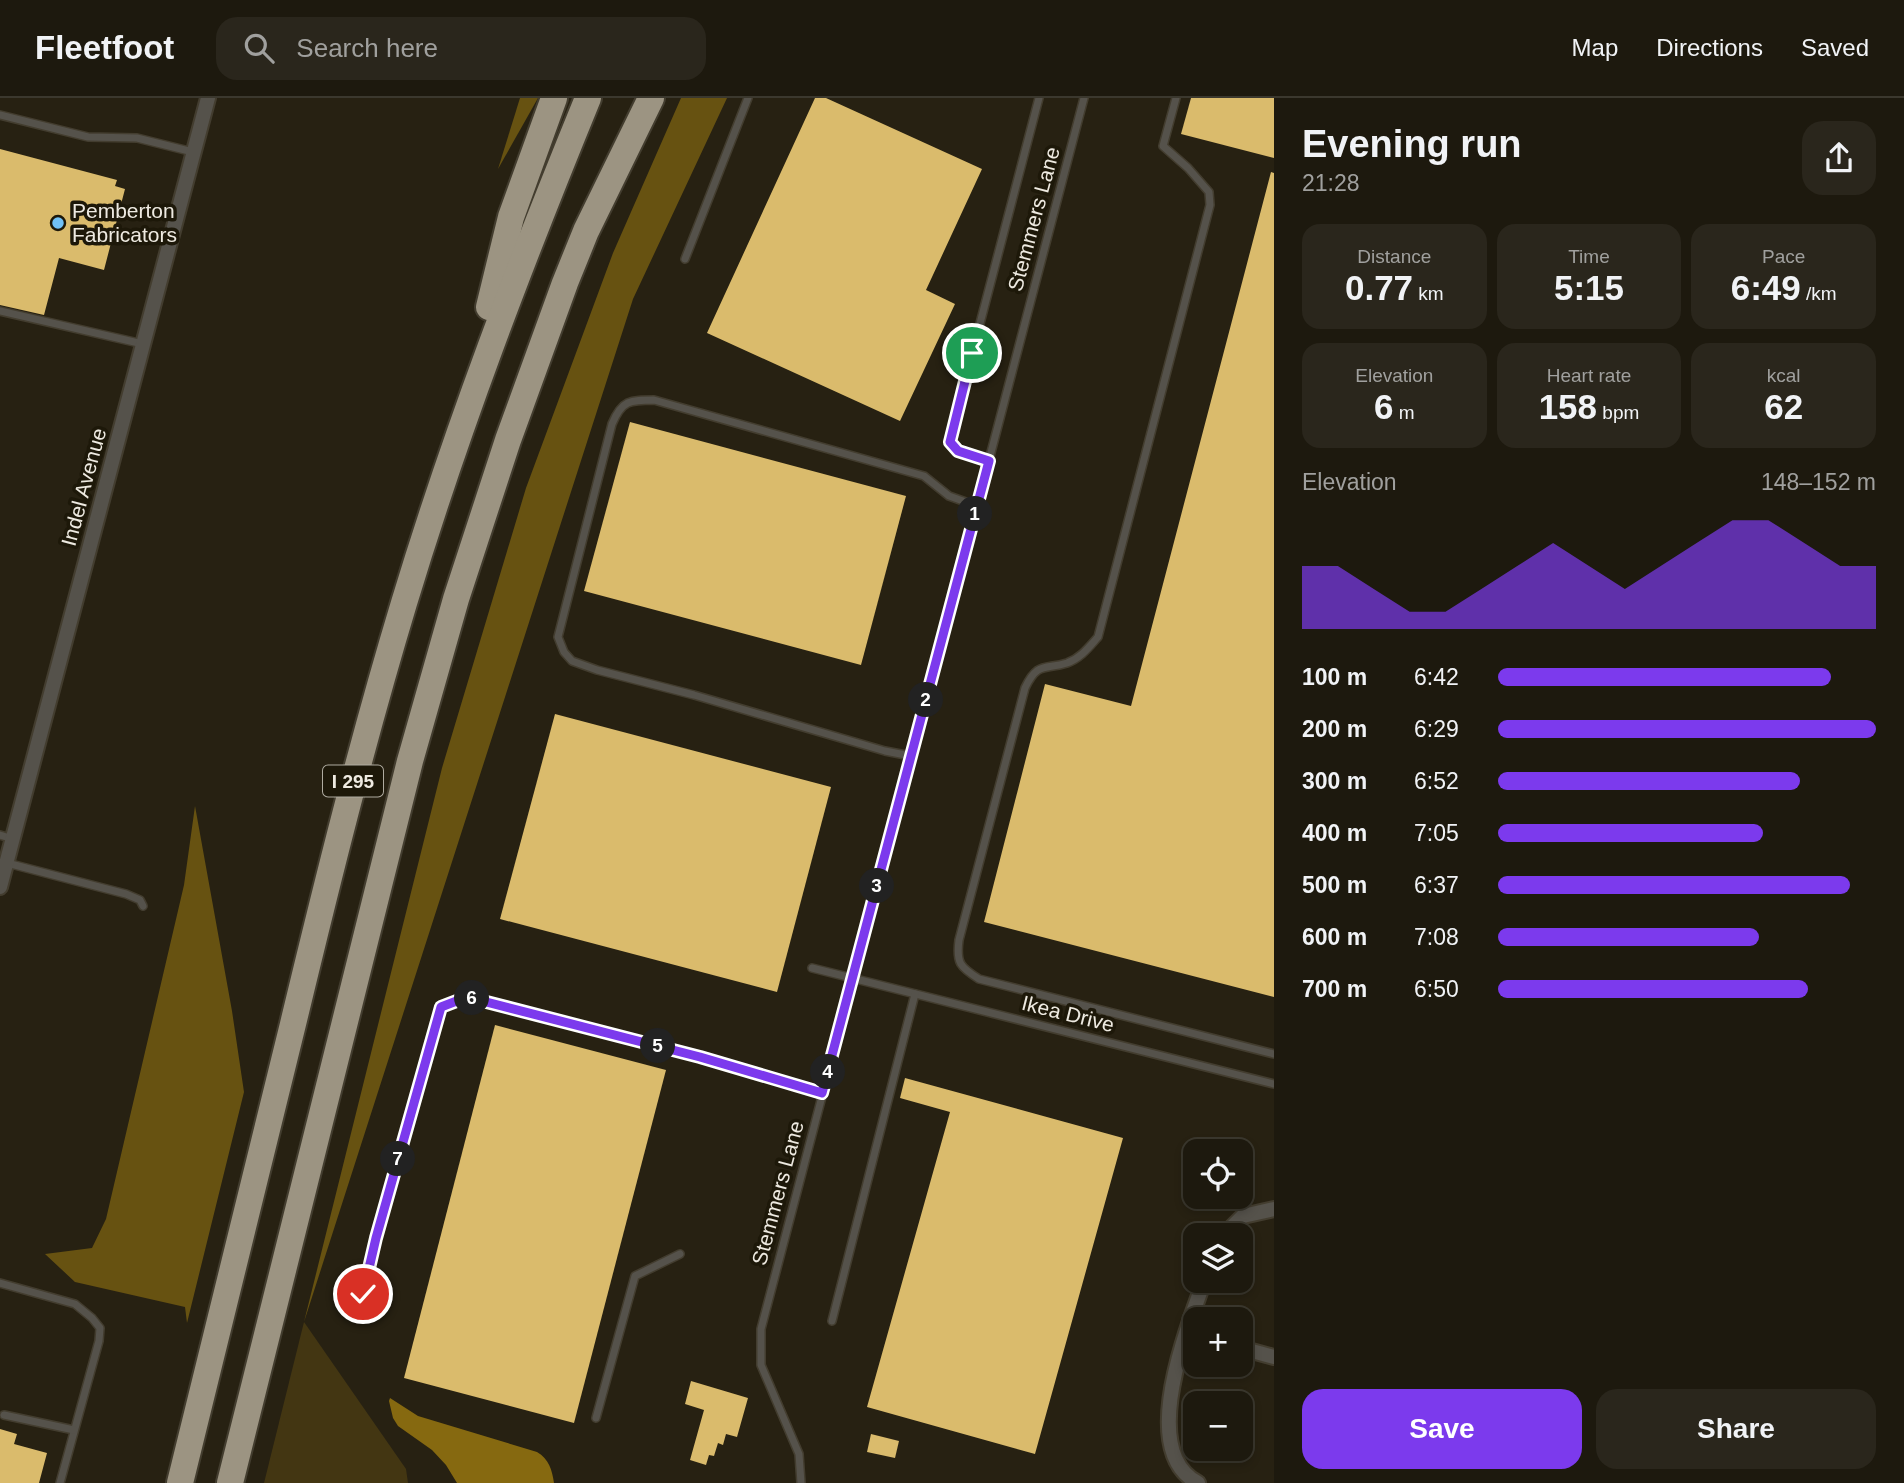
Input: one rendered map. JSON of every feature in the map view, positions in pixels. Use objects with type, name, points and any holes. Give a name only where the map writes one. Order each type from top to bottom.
[{"type":"highway","points":[[454,447],[511,217],[554,98]]},
{"type":"highway","name":"I 295","points":[[180,1483],[356,771],[404,601],[454,447],[513,283],[588,98]]},
{"type":"highway","name":"I 295","points":[[230,1483],[406,774],[456,599],[503,453],[565,283],[586,231],[651,98]]},
{"type":"street","name":"Indel Avenue","points":[[0,887],[7,863],[7,837],[208,98]]},
{"type":"street","points":[[1236,1223],[1243,1216],[1274,1209]]},
{"type":"street","points":[[1253,1351],[1274,1357]]},
{"type":"street","points":[[1183,1358],[1170,1396],[1170,1439],[1178,1462],[1193,1481],[1198,1483]]},
{"type":"lane","points":[[685,259],[748,98]]},
{"type":"lane","points":[[989,461],[958,451],[952,447],[950,438],[1040,98]]},
{"type":"lane","name":"Stemmers Lane","points":[[801,1483],[799,1454],[761,1365],[761,1329],[1084,98]]},
{"type":"lane","points":[[1176,98],[1163,146],[1188,168],[1209,192],[1206,218],[1098,637],[1085,653],[1068,662],[1044,666],[1031,677],[1025,688],[957,957],[964,969],[979,979],[1274,1054]]},
{"type":"lane","points":[[0,115],[89,137],[136,138],[193,152]]},
{"type":"lane","points":[[0,312],[143,344]]},
{"type":"lane","points":[[911,756],[871,748],[572,661],[564,652],[558,637],[612,424],[622,405],[632,400],[654,400],[924,476],[950,496],[977,506]]},
{"type":"lane","points":[[7,863],[126,894],[140,900],[143,906]]},
{"type":"lane","name":"Ikea Drive","points":[[812,968],[1274,1084]]},
{"type":"lane","points":[[832,1321],[915,994]]},
{"type":"lane","points":[[363,1294],[376,1238],[441,1007],[467,997],[700,1057],[822,1093]]},
{"type":"lane","points":[[596,1418],[635,1276],[680,1254]]},
{"type":"lane","points":[[0,1283],[75,1304],[100,1328],[99,1341],[60,1483]]},
{"type":"lane","points":[[4,1415],[74,1430]]},
{"type":"shaded area","points":[[520,98],[538,98],[498,169]]},
{"type":"shaded area","points":[[681,98],[727,98],[633,299],[304,1322],[442,768],[526,488],[613,253]]},
{"type":"shaded area","points":[[195,806],[244,1092],[187,1323],[185,1307],[75,1282],[45,1254],[92,1248],[106,1219],[184,885]]},
{"type":"shaded area","points":[[304,1322],[406,1469],[408,1483],[264,1483]]},
{"type":"shaded area","points":[[390,1398],[418,1416],[537,1452],[549,1465],[554,1483],[457,1483],[446,1465],[432,1450],[398,1426],[393,1418]]},
{"type":"building","points":[[815,98],[826,98],[982,169],[926,290],[955,304],[900,421],[707,333]]},
{"type":"building","points":[[1191,98],[1274,98],[1274,158],[1181,134]]},
{"type":"building","name":"Pemberton Fabricators","points":[[0,149],[117,180],[115,186],[125,189],[104,270],[59,258],[44,315],[0,305]]},
{"type":"building","points":[[1271,172],[1274,173],[1274,997],[984,922],[1045,684],[1131,706]]},
{"type":"building","points":[[630,422],[906,496],[861,665],[584,591]]},
{"type":"building","points":[[555,714],[831,787],[777,992],[500,919]]},
{"type":"building","points":[[495,1025],[666,1070],[574,1423],[404,1378]]},
{"type":"building","points":[[905,1078],[1123,1138],[1035,1454],[867,1407],[950,1112],[900,1098]]},
{"type":"building","points":[[691,1381],[748,1398],[737,1437],[726,1434],[723,1445],[718,1443],[714,1456],[709,1455],[706,1465],[690,1460],[704,1410],[685,1404]]},
{"type":"building","points":[[0,1429],[17,1434],[14,1444],[47,1453],[39,1483],[0,1483]]},
{"type":"building","points":[[871,1434],[899,1441],[895,1458],[867,1452]]},
{"type":"place","name":"Pemberton Fabricators","points":[[58,223]]},
{"type":"route","points":[[363,1294],[376,1238],[441,1007],[467,997],[700,1057],[822,1093],[989,461],[958,451],[950,442],[972,353]]}]
